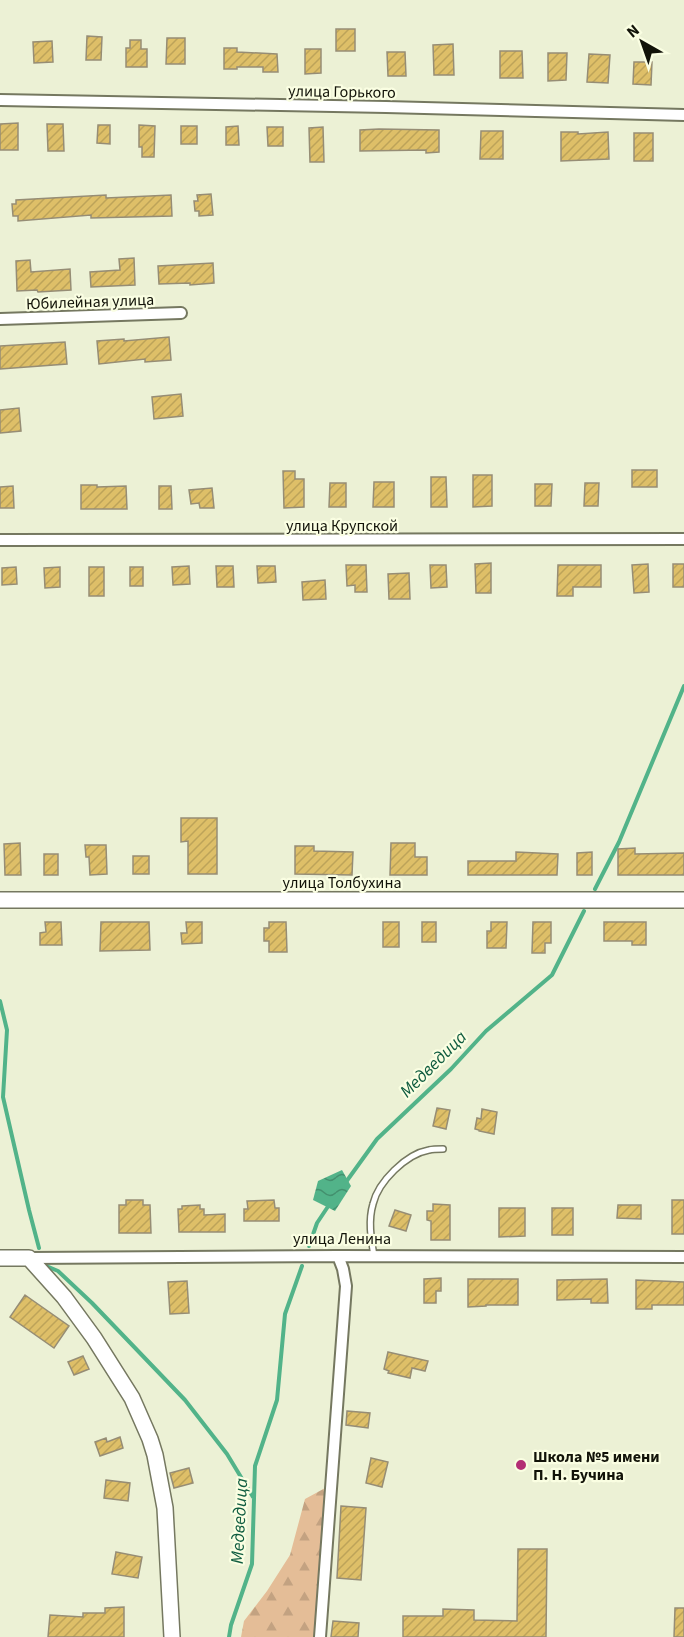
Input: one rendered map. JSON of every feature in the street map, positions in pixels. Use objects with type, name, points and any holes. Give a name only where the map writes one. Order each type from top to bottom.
[{"type":"main road","name":"улица Толбухина","points":[[0,900],[684,900]]},
{"type":"main road","name":"улица Ленина","points":[[0,1258],[29,1258]]},
{"type":"main road","points":[[29,1258],[64,1297],[94,1338],[132,1398],[150,1439],[165,1508],[172,1637]]},
{"type":"street","name":"улица Горького","points":[[0,100],[684,115]]},
{"type":"street","name":"Юбилейная улица","points":[[0,319],[181,314]]},
{"type":"street","name":"улица Крупской","points":[[0,540],[684,539]]},
{"type":"street","points":[[320,1637],[346,1286],[338,1256]]},
{"type":"street","name":"улица Ленина","points":[[29,1258],[684,1257]]},
{"type":"lane","points":[[374,1256],[370,1227],[373,1202],[383,1182],[414,1155],[429,1150],[443,1149]]},
{"type":"green space","points":[[327,1487],[317,1637],[241,1637],[244,1621],[290,1555],[305,1499]]},
{"type":"water","points":[[342,1170],[351,1186],[335,1211],[313,1200],[318,1181]]},
{"type":"building","points":[[336,29],[355,29],[355,51],[336,51]]},
{"type":"building","points":[[87,36],[102,37],[101,60],[86,60]]},
{"type":"building","points":[[167,38],[185,38],[185,64],[166,64]]},
{"type":"building","points":[[130,40],[141,40],[141,49],[147,49],[147,67],[126,67],[126,48],[130,48]]},
{"type":"building","points":[[52,41],[53,62],[34,63],[33,42]]},
{"type":"building","points":[[453,44],[454,75],[434,75],[433,45]]},
{"type":"building","points":[[224,48],[237,48],[237,52],[277,54],[278,72],[263,72],[263,67],[224,69]]},
{"type":"building","points":[[305,49],[321,49],[321,73],[305,74]]},
{"type":"building","points":[[500,51],[522,51],[523,78],[500,78]]},
{"type":"building","points":[[387,52],[405,52],[406,76],[388,76]]},
{"type":"building","points":[[548,53],[567,53],[566,80],[548,81]]},
{"type":"building","points":[[589,54],[610,55],[608,83],[587,82]]},
{"type":"building","points":[[634,62],[652,62],[651,85],[633,84]]},
{"type":"building","points":[[18,123],[18,150],[0,150],[0,124]]},
{"type":"building","points":[[47,124],[63,124],[64,151],[48,151]]},
{"type":"building","points":[[98,125],[110,125],[110,144],[97,143]]},
{"type":"building","points":[[139,125],[155,126],[154,157],[142,157],[142,147],[139,147]]},
{"type":"building","points":[[181,126],[197,126],[197,144],[181,144]]},
{"type":"building","points":[[238,126],[239,145],[226,145],[226,127]]},
{"type":"building","points":[[267,127],[283,127],[283,146],[268,146]]},
{"type":"building","points":[[323,127],[324,162],[310,162],[309,128]]},
{"type":"building","points":[[360,130],[439,130],[439,152],[426,153],[426,150],[360,151]]},
{"type":"building","points":[[481,131],[503,131],[503,159],[480,159]]},
{"type":"building","points":[[561,132],[578,132],[578,134],[608,132],[609,159],[561,161]]},
{"type":"building","points":[[634,133],[653,133],[653,161],[634,161]]},
{"type":"building","points":[[211,194],[213,215],[199,216],[199,211],[195,211],[194,201],[198,201],[197,195]]},
{"type":"building","points":[[106,195],[106,198],[171,195],[172,216],[91,218],[91,215],[18,221],[18,216],[13,216],[12,204],[16,204],[16,200]]},
{"type":"building","points":[[134,258],[135,285],[91,287],[90,272],[120,270],[119,259]]},
{"type":"building","points":[[30,260],[31,272],[70,269],[71,290],[17,291],[16,261]]},
{"type":"building","points":[[213,263],[214,283],[159,284],[158,266]]},
{"type":"building","points":[[169,337],[171,360],[145,362],[145,359],[99,364],[97,341]]},
{"type":"building","points":[[65,342],[67,364],[0,369],[0,346]]},
{"type":"building","points":[[181,394],[183,416],[154,419],[152,397]]},
{"type":"building","points":[[19,408],[21,431],[0,433],[0,410]]},
{"type":"building","points":[[632,470],[657,470],[657,487],[632,487]]},
{"type":"building","points":[[283,471],[295,471],[295,479],[304,479],[304,507],[284,508]]},
{"type":"building","points":[[473,475],[492,475],[492,506],[473,507]]},
{"type":"building","points":[[431,477],[446,477],[447,507],[431,507]]},
{"type":"building","points":[[374,482],[394,482],[394,507],[373,507]]},
{"type":"building","points":[[330,483],[346,483],[346,507],[329,507]]},
{"type":"building","points":[[585,483],[599,483],[598,506],[584,506]]},
{"type":"building","points":[[535,484],[552,484],[551,506],[535,506]]},
{"type":"building","points":[[81,485],[126,486],[127,509],[81,509]]},
{"type":"building","points":[[13,486],[14,508],[0,508],[0,487]]},
{"type":"building","points":[[159,486],[171,486],[172,509],[159,509]]},
{"type":"building","points":[[212,488],[214,508],[200,508],[199,503],[191,504],[189,490]]},
{"type":"building","points":[[491,563],[491,593],[476,593],[475,564]]},
{"type":"building","points":[[648,564],[649,592],[634,593],[632,565]]},
{"type":"building","points":[[673,564],[684,564],[684,587],[673,587]]},
{"type":"building","points":[[346,565],[366,565],[367,592],[355,592],[355,585],[347,586]]},
{"type":"building","points":[[430,565],[446,565],[447,587],[431,588]]},
{"type":"building","points":[[558,565],[601,565],[601,587],[573,587],[573,596],[557,596]]},
{"type":"building","points":[[189,566],[190,584],[173,585],[172,567]]},
{"type":"building","points":[[216,566],[233,566],[234,587],[217,587]]},
{"type":"building","points":[[257,566],[275,566],[276,582],[258,583]]},
{"type":"building","points":[[16,567],[17,584],[2,585],[2,568]]},
{"type":"building","points":[[60,567],[60,587],[45,588],[44,568]]},
{"type":"building","points":[[89,567],[104,567],[104,596],[89,596]]},
{"type":"building","points":[[130,567],[143,567],[143,586],[130,586]]},
{"type":"building","points":[[409,573],[410,599],[389,599],[388,574]]},
{"type":"building","points":[[325,580],[326,599],[303,600],[302,582]]},
{"type":"building","points":[[181,818],[217,818],[217,874],[188,874],[188,841],[181,842]]},
{"type":"building","points":[[20,843],[21,875],[5,875],[4,844]]},
{"type":"building","points":[[391,843],[415,843],[415,857],[427,857],[427,875],[390,875]]},
{"type":"building","points":[[85,845],[106,845],[107,874],[90,875],[89,857],[86,857]]},
{"type":"building","points":[[295,846],[314,846],[314,851],[353,852],[352,875],[295,874]]},
{"type":"building","points":[[635,848],[635,854],[684,853],[684,875],[618,875],[618,849]]},
{"type":"building","points":[[516,852],[558,854],[557,875],[468,875],[468,861],[516,861]]},
{"type":"building","points":[[592,852],[592,875],[577,875],[577,853]]},
{"type":"building","points":[[44,854],[58,854],[58,875],[44,875]]},
{"type":"building","points":[[133,856],[149,856],[149,874],[133,874]]},
{"type":"building","points":[[45,922],[61,922],[62,945],[40,945],[40,933],[46,932]]},
{"type":"building","points":[[101,922],[149,922],[150,950],[100,951]]},
{"type":"building","points":[[186,922],[202,922],[202,943],[182,944],[181,933],[187,933]]},
{"type":"building","points":[[269,922],[286,922],[287,952],[269,952],[269,941],[264,941],[264,928],[269,928]]},
{"type":"building","points":[[383,922],[399,922],[399,947],[383,947]]},
{"type":"building","points":[[422,922],[436,922],[436,942],[422,942]]},
{"type":"building","points":[[491,922],[507,922],[506,948],[487,948],[487,931],[491,931]]},
{"type":"building","points":[[533,922],[551,922],[551,943],[545,943],[545,953],[532,953]]},
{"type":"building","points":[[604,922],[646,922],[646,945],[632,945],[632,941],[604,941]]},
{"type":"building","points":[[437,1108],[450,1110],[446,1129],[433,1126]]},
{"type":"building","points":[[482,1109],[497,1112],[494,1134],[475,1129],[477,1118],[481,1119]]},
{"type":"building","points":[[126,1200],[143,1200],[143,1205],[150,1205],[151,1233],[119,1233],[119,1205],[126,1205]]},
{"type":"building","points":[[274,1200],[275,1208],[279,1208],[279,1221],[244,1221],[244,1209],[248,1209],[247,1201]]},
{"type":"building","points":[[672,1200],[684,1200],[684,1234],[672,1234]]},
{"type":"building","points":[[433,1204],[450,1205],[450,1240],[431,1240],[431,1221],[427,1220],[427,1211],[433,1211]]},
{"type":"building","points":[[200,1205],[200,1209],[204,1209],[204,1215],[225,1214],[225,1232],[179,1232],[178,1209],[182,1209],[182,1206]]},
{"type":"building","points":[[618,1205],[641,1205],[641,1219],[617,1218]]},
{"type":"building","points":[[499,1208],[525,1208],[525,1236],[499,1237]]},
{"type":"building","points":[[552,1208],[573,1208],[573,1235],[552,1235]]},
{"type":"building","points":[[395,1210],[411,1215],[406,1231],[389,1226]]},
{"type":"building","points":[[441,1278],[441,1291],[436,1291],[436,1303],[424,1303],[424,1279]]},
{"type":"building","points":[[468,1279],[518,1279],[518,1305],[468,1307]]},
{"type":"building","points":[[607,1279],[608,1303],[591,1303],[591,1299],[557,1300],[557,1280]]},
{"type":"building","points":[[636,1280],[684,1282],[684,1305],[652,1305],[652,1309],[636,1309]]},
{"type":"building","points":[[187,1281],[189,1313],[170,1314],[168,1282]]},
{"type":"building","points":[[25,1295],[69,1326],[54,1348],[10,1317]]},
{"type":"building","points":[[388,1352],[428,1361],[425,1371],[412,1368],[410,1378],[388,1373],[389,1371],[384,1369]]},
{"type":"building","points":[[83,1356],[89,1369],[74,1375],[68,1362]]},
{"type":"building","points":[[347,1411],[370,1413],[368,1428],[346,1425]]},
{"type":"building","points":[[120,1437],[123,1448],[100,1456],[95,1442],[106,1438],[107,1442]]},
{"type":"building","points":[[371,1458],[388,1462],[382,1487],[366,1483]]},
{"type":"building","points":[[189,1468],[193,1483],[174,1488],[170,1473]]},
{"type":"building","points":[[106,1480],[130,1483],[128,1501],[104,1498]]},
{"type":"building","points":[[341,1506],[366,1508],[361,1580],[337,1578]]},
{"type":"building","points":[[518,1549],[547,1549],[546,1637],[403,1637],[403,1616],[443,1616],[443,1609],[474,1610],[474,1620],[517,1621]]},
{"type":"building","points":[[116,1552],[142,1557],[138,1578],[112,1574]]},
{"type":"building","points":[[124,1607],[124,1637],[48,1637],[50,1615],[83,1617],[83,1613],[105,1613],[105,1608]]},
{"type":"building","points":[[675,1608],[684,1608],[684,1637],[674,1637]]},
{"type":"building","points":[[333,1621],[359,1623],[358,1637],[331,1637]]},
{"type":"waterway","name":"Медведица","points":[[595,889],[619,842],[684,686]]},
{"type":"waterway","name":"Медведица","points":[[346,1182],[377,1139],[451,1069],[486,1031],[552,975],[584,911]]},
{"type":"waterway","points":[[0,1001],[7,1030],[3,1097],[39,1248]]},
{"type":"waterway","name":"Медведица","points":[[309,1246],[317,1223],[329,1205]]},
{"type":"waterway","points":[[44,1265],[58,1271],[92,1303],[185,1400],[227,1454],[253,1497]]},
{"type":"waterway","name":"Медведица","points":[[229,1637],[252,1564],[255,1466],[277,1400],[285,1314],[302,1266]]},
{"type":"place","name":"Школа №5 имени П. Н. Бучина","points":[[521,1465]]}]
